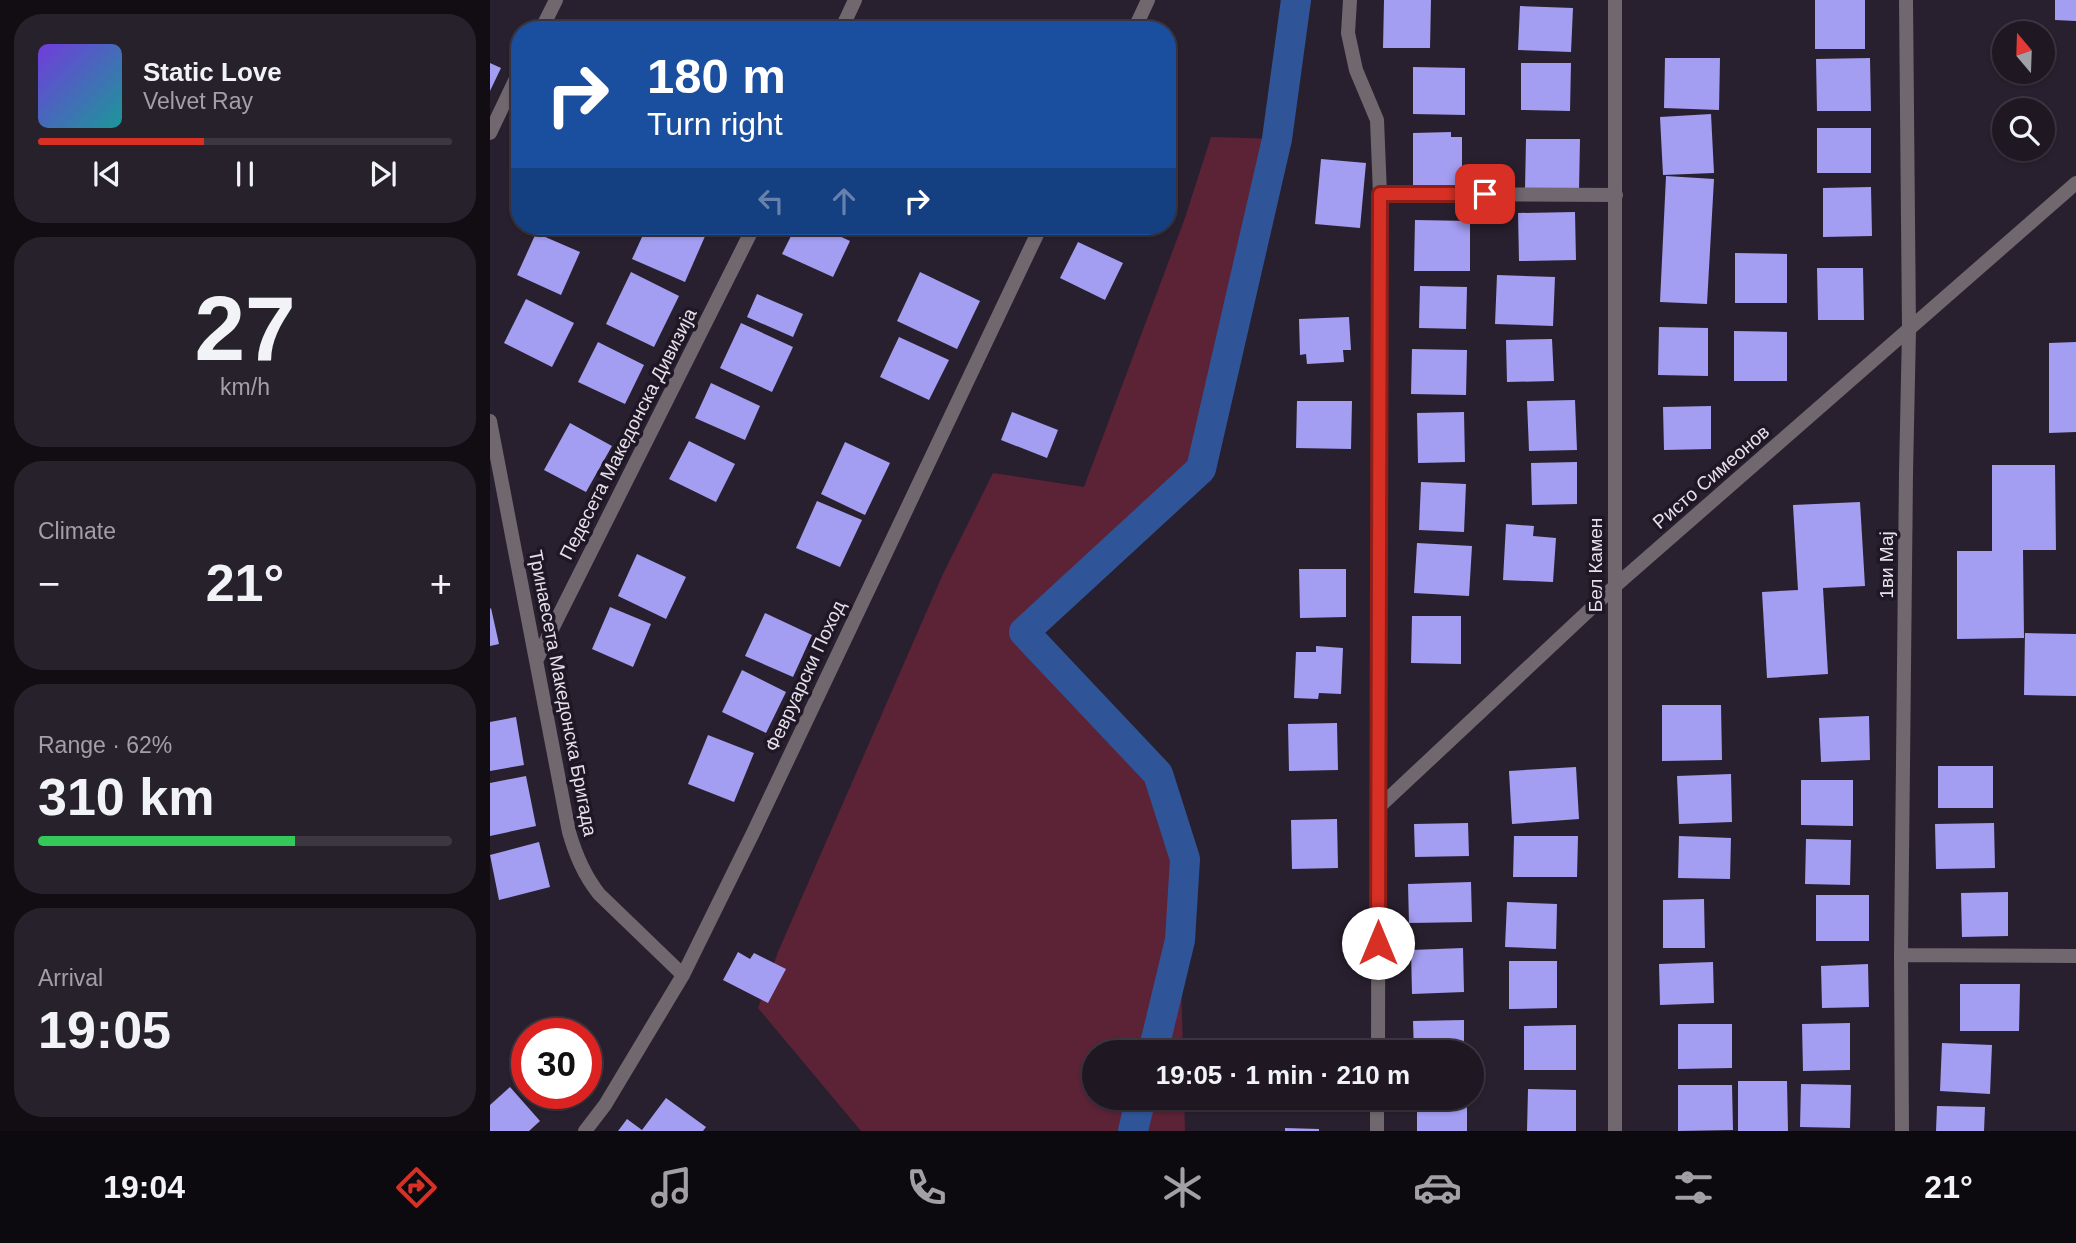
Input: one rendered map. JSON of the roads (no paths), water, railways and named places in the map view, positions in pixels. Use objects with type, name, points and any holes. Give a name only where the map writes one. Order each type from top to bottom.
[{"type":"street","points":[[546,21],[556,0]]},
{"type":"street","points":[[845,21],[855,0]]},
{"type":"street","points":[[1138,21],[1148,0]]},
{"type":"street","points":[[1350,0],[1348,33],[1356,70],[1377,120],[1380,194],[1378,1040]]},
{"type":"street","name":"Бел Камен","points":[[1615,0],[1615,1131]]},
{"type":"street","name":"1ви Мај","points":[[1902,1131],[1901,955],[1909,330],[1906,0]]},
{"type":"street","points":[[490,134],[511,89]]},
{"type":"street","name":"Ристо Симеонов","points":[[1378,807],[1614,587],[2076,183]]},
{"type":"street","points":[[1380,194],[1616,195]]},
{"type":"street","name":"Педесета Македонска Дивизија","points":[[537,659],[749,235]]},
{"type":"street","name":"Февруарски Поход","points":[[585,1131],[605,1105],[682,975],[753,833],[1037,235]]},
{"type":"street","name":"Тринаесета Македонска Бригада","points":[[490,421],[569,832],[577,860],[588,881],[599,894],[682,975]]},
{"type":"street","points":[[1901,955],[2076,956]]},
{"type":"street","points":[[1377,1110],[1377,1131]]},
{"type":"waterway","points":[[1156,1040],[1180,940],[1185,859],[1158,774],[1024,632],[1201,469],[1277,139],[1296,0]]},
{"type":"waterway","points":[[1133,1131],[1138,1110]]}]
